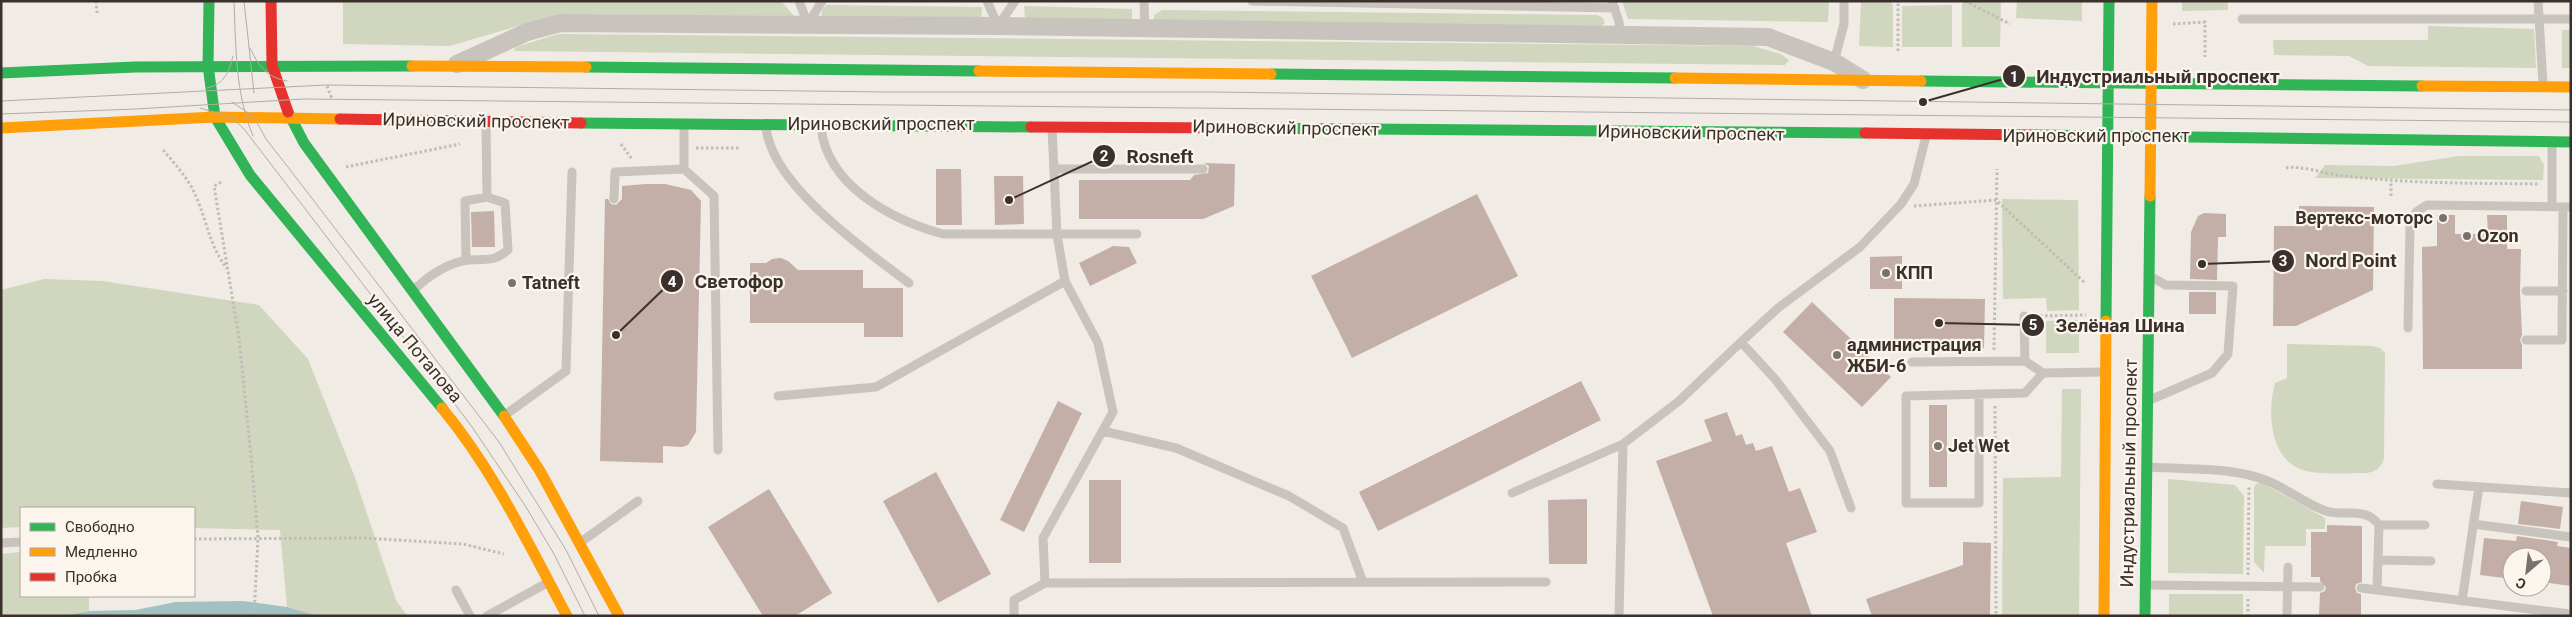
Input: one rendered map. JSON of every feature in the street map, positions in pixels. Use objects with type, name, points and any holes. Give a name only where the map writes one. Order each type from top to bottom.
[{"type":"main road","points":[[209,1],[208,66],[215,117]]},
{"type":"main road","name":"улица Потапова","points":[[271,1],[272,65],[290,117],[321,169],[504,416],[580,543],[618,616]]},
{"type":"main road","name":"Индустриальный проспект","points":[[2104,616],[2110,82],[2109,1]]},
{"type":"main road","name":"Индустриальный проспект","points":[[2145,616],[2149,83],[2152,1]]},
{"type":"main road","points":[[9,72],[272,65],[452,66],[2571,87]]},
{"type":"main road","name":"улица Потапова","points":[[215,117],[250,175],[456,425],[507,502],[567,616]]},
{"type":"main road","name":"Ириновский проспект","points":[[1,128],[215,117],[290,117],[486,121],[2571,142]]},
{"type":"street","points":[[452,66],[527,32],[560,24],[808,24],[1768,38],[1834,62],[1864,80]]},
{"type":"street","points":[[1,63],[9,72]]},
{"type":"lane","points":[[799,1],[808,24]]},
{"type":"lane","points":[[808,24],[822,1]]},
{"type":"lane","points":[[987,1],[998,26]]},
{"type":"lane","points":[[998,26],[1015,1]]},
{"type":"lane","points":[[1144,1],[1145,28]]},
{"type":"lane","points":[[1252,1],[1614,5],[1620,36]]},
{"type":"lane","points":[[1834,62],[1844,24],[1844,1]]},
{"type":"lane","points":[[2538,1],[2543,87]]},
{"type":"lane","points":[[2242,19],[2571,19]]},
{"type":"lane","points":[[486,121],[487,197]]},
{"type":"lane","points":[[684,123],[684,169]]},
{"type":"lane","points":[[766,124],[771,146],[796,187],[826,219],[909,283]]},
{"type":"lane","points":[[821,124],[826,152],[845,178],[874,205],[906,222],[943,234],[1136,234]]},
{"type":"lane","points":[[1045,583],[1043,538],[1113,412],[1098,343],[1065,281],[1057,235],[1052,126]]},
{"type":"lane","points":[[1512,493],[1623,444],[1679,401],[1778,308],[1860,247],[1901,204],[1914,184],[1926,136]]},
{"type":"lane","points":[[2552,142],[2552,207]]},
{"type":"lane","points":[[614,199],[615,172],[684,169],[714,196],[718,450]]},
{"type":"lane","points":[[1054,169],[1203,169]]},
{"type":"lane","points":[[504,416],[566,370],[572,172]]},
{"type":"lane","points":[[413,291],[428,276],[466,260],[496,259],[508,250],[505,203],[487,197],[466,201],[466,260]]},
{"type":"lane","points":[[2408,328],[2410,226],[2416,212],[2427,205],[2567,207],[2562,340],[2526,340]]},
{"type":"lane","points":[[2147,402],[2212,373],[2228,354],[2233,286],[2166,285],[2148,275]]},
{"type":"lane","points":[[778,396],[876,387],[1065,281]]},
{"type":"lane","points":[[2526,290],[2563,291]]},
{"type":"lane","points":[[2024,316],[2025,361]]},
{"type":"lane","points":[[1741,342],[1775,379],[1830,451],[1851,508]]},
{"type":"lane","points":[[1912,362],[2025,361],[2044,373],[2107,372]]},
{"type":"lane","points":[[1979,394],[1979,503],[1906,503],[1906,396],[1979,394],[1995,394],[2025,393],[2044,373]]},
{"type":"lane","points":[[1103,431],[1176,448],[1297,500],[1343,528],[1363,582]]},
{"type":"lane","points":[[1620,616],[1623,444]]},
{"type":"lane","points":[[2147,467],[2228,471],[2249,474],[2268,481],[2327,511],[2362,513],[2372,516],[2378,525],[2377,589]]},
{"type":"lane","points":[[2437,484],[2571,493]]},
{"type":"lane","points":[[2462,600],[2479,487]]},
{"type":"lane","points":[[580,543],[638,501]]},
{"type":"lane","points":[[2473,524],[2571,537]]},
{"type":"lane","points":[[2378,525],[2426,525]]},
{"type":"lane","points":[[1,543],[20,542]]},
{"type":"lane","points":[[2378,560],[2431,561]]},
{"type":"lane","points":[[2287,616],[2288,567]]},
{"type":"lane","points":[[487,616],[550,582]]},
{"type":"lane","points":[[1014,616],[1014,600],[1045,583],[1546,582]]},
{"type":"lane","points":[[2145,584],[2320,587]]},
{"type":"lane","points":[[2361,588],[2571,614]]},
{"type":"lane","points":[[456,590],[470,616]]},
{"type":"path","points":[[96,1],[97,13]]},
{"type":"path","points":[[1898,1],[1898,51]]},
{"type":"path","points":[[1965,1],[2010,24]]},
{"type":"path","points":[[2169,24],[2205,22],[2205,57]]},
{"type":"path","points":[[324,80],[335,107]]},
{"type":"path","points":[[162,150],[181,170],[198,199],[211,244],[228,269]]},
{"type":"path","points":[[2286,168],[2296,166],[2314,172],[2391,182],[2552,184]]},
{"type":"path","points":[[1994,361],[1997,169]]},
{"type":"path","points":[[220,182],[214,186],[239,338],[258,538],[254,616]]},
{"type":"path","points":[[2391,182],[2391,196]]},
{"type":"path","points":[[1901,204],[1918,206],[1996,200],[2087,285]]},
{"type":"path","points":[[2024,316],[2087,315]]},
{"type":"path","points":[[1995,394],[1996,616]]},
{"type":"path","points":[[2248,574],[2249,474]]},
{"type":"path","points":[[195,538],[364,538],[463,544],[504,554]]},
{"type":"path","points":[[2248,604],[2248,616]]},
{"type":"green space","points":[[343,1],[781,1],[794,16],[558,14],[450,46],[343,44]]},
{"type":"green space","points":[[1622,1],[1829,1],[1828,22],[1628,19]]},
{"type":"green space","points":[[1861,1],[1889,1],[1893,5],[1893,47],[1859,46]]},
{"type":"green space","points":[[1964,1],[2001,1],[2000,47],[1962,47],[1962,4]]},
{"type":"green space","points":[[2017,1],[2082,1],[2082,21],[2016,18]]},
{"type":"green space","points":[[2182,1],[2228,1],[2228,10],[2182,11]]},
{"type":"green space","points":[[827,5],[982,7],[981,19],[821,17],[823,8]]},
{"type":"green space","points":[[1952,5],[1952,47],[1902,47],[1902,6]]},
{"type":"green space","points":[[1024,6],[1132,9],[1132,20],[1025,19]]},
{"type":"green space","points":[[1162,10],[1597,15],[1603,18],[1605,23],[1601,26],[1154,20],[1154,15]]},
{"type":"green space","points":[[2428,26],[2534,29],[2536,68],[2368,66],[2349,56],[2274,55],[2273,40],[2428,40]]},
{"type":"green space","points":[[2562,30],[2571,30],[2571,68],[2562,68]]},
{"type":"green space","points":[[558,34],[1753,46],[1781,54],[1789,60],[1785,65],[514,51],[516,47]]},
{"type":"green space","points":[[2459,156],[2539,156],[2544,165],[2543,180],[2315,178],[2325,165],[2394,166]]},
{"type":"green space","points":[[2002,199],[2078,200],[2079,310],[2047,311],[2046,298],[2003,299]]},
{"type":"green space","points":[[44,279],[102,281],[259,305],[308,359],[354,475],[396,600],[407,616],[318,616],[287,607],[280,530],[195,528],[195,507],[20,507],[20,527],[1,528],[1,290]]},
{"type":"green space","points":[[2079,320],[2079,353],[2046,353],[2046,321]]},
{"type":"green space","points":[[2287,344],[2372,346],[2380,348],[2385,353],[2384,458],[2378,468],[2367,473],[2313,472],[2294,466],[2284,458],[2274,434],[2271,408],[2275,383],[2287,378]]},
{"type":"green space","points":[[2062,389],[2081,389],[2079,616],[2002,616],[2003,478],[2061,477]]},
{"type":"green space","points":[[2168,479],[2235,485],[2244,496],[2243,574],[2168,573]]},
{"type":"green space","points":[[2261,482],[2325,518],[2325,529],[2306,529],[2306,546],[2265,546],[2264,573],[2254,562],[2254,487],[2257,483]]},
{"type":"green space","points":[[20,552],[20,597],[89,597],[89,611],[64,616],[1,616],[1,554]]},
{"type":"green space","points":[[2169,594],[2243,594],[2243,616],[2169,616]]},
{"type":"water","points":[[243,601],[287,607],[318,616],[64,616],[89,611],[135,610],[176,602]]},
{"type":"building","points":[[1204,163],[1235,164],[1234,206],[1203,219],[1079,219],[1079,180],[1190,180],[1194,175],[1208,173],[1209,166]]},
{"type":"building","points":[[936,169],[961,169],[962,225],[936,225]]},
{"type":"building","points":[[994,176],[1023,176],[1024,224],[995,225]]},
{"type":"building","points":[[665,184],[691,190],[701,201],[696,432],[688,445],[682,447],[663,446],[663,463],[600,461],[605,199],[608,199],[611,204],[616,205],[622,199],[622,186]]},
{"type":"building","points":[[1477,194],[1518,276],[1352,358],[1311,276]]},
{"type":"building","points":[[2299,206],[2374,207],[2373,290],[2296,326],[2273,326],[2274,226],[2299,226]]},
{"type":"building","points":[[494,211],[495,247],[472,247],[471,212]]},
{"type":"building","points":[[2204,213],[2226,214],[2226,237],[2218,237],[2217,280],[2190,279],[2191,232],[2198,216]]},
{"type":"building","points":[[2437,215],[2455,215],[2455,234],[2488,234],[2487,215],[2507,215],[2507,249],[2521,249],[2522,335],[2520,340],[2522,345],[2522,369],[2423,369],[2422,247],[2437,246]]},
{"type":"building","points":[[1113,246],[1129,247],[1137,263],[1090,286],[1079,263]]},
{"type":"building","name":"КПП","points":[[1902,256],[1902,289],[1870,289],[1870,257]]},
{"type":"building","points":[[781,258],[788,261],[798,270],[863,270],[863,288],[903,288],[903,337],[864,337],[864,323],[750,323],[750,263],[766,263],[772,259]]},
{"type":"building","points":[[2189,292],[2216,292],[2216,314],[2189,314]]},
{"type":"building","points":[[1894,298],[1985,299],[1984,348],[1894,347]]},
{"type":"building","name":"администрация ЖБИ-6","points":[[1812,302],[1891,377],[1862,407],[1783,332]]},
{"type":"building","points":[[1581,381],[1601,420],[1378,531],[1359,492]]},
{"type":"building","points":[[1058,401],[1082,413],[1024,532],[1000,520]]},
{"type":"building","name":"Jet Wet","points":[[1929,405],[1947,405],[1947,487],[1929,487]]},
{"type":"building","points":[[1727,412],[1736,436],[1742,434],[1746,445],[1753,443],[1756,451],[1772,446],[1789,492],[1800,488],[1817,532],[1786,543],[1812,616],[1713,616],[1656,461],[1712,441],[1704,420]]},
{"type":"building","points":[[936,472],[991,574],[938,603],[883,501]]},
{"type":"building","points":[[1089,480],[1121,480],[1121,563],[1089,563]]},
{"type":"building","points":[[769,489],[832,593],[795,616],[763,616],[708,527]]},
{"type":"building","points":[[1587,499],[1587,564],[1549,564],[1548,500]]},
{"type":"building","points":[[2521,501],[2563,507],[2560,529],[2518,524]]},
{"type":"building","points":[[2327,525],[2362,526],[2362,582],[2356,584],[2355,588],[2357,593],[2361,594],[2361,616],[2319,616],[2320,593],[2325,591],[2326,587],[2320,581],[2320,577],[2311,577],[2311,532],[2327,532]]},
{"type":"building","points":[[2517,536],[2558,542],[2557,546],[2571,548],[2571,586],[2552,583],[2552,547],[2502,547],[2502,578],[2480,575],[2484,538],[2516,541]]},
{"type":"building","points":[[1963,542],[1991,543],[1990,616],[1872,616],[1866,599],[1963,565]]},
{"type":"tram line","points":[[234,1],[236,53],[240,87],[247,120],[253,136]]},
{"type":"tram line","points":[[244,1],[254,93]]},
{"type":"tram line","points":[[250,48],[264,70],[274,77],[287,81]]},
{"type":"tram line","points":[[207,88],[222,81],[230,68],[233,56]]},
{"type":"tram line","points":[[1,101],[326,85],[887,92],[1212,92],[2571,110]]},
{"type":"tram line","points":[[1,114],[136,109],[303,99],[2571,122]]},
{"type":"tram line","points":[[232,102],[254,117],[266,139],[499,442],[566,550],[599,616]]},
{"type":"tram line","points":[[200,108],[231,117],[244,129],[470,424],[526,507],[554,554],[585,616]]},
{"type":"traffic: fast","points":[[209,1],[208,66],[215,117],[250,175],[442,408]]},
{"type":"traffic: fast","points":[[2106,321],[2109,1]]},
{"type":"traffic: fast","points":[[1,73],[135,67],[412,66]]},
{"type":"traffic: fast","points":[[586,67],[979,71]]},
{"type":"traffic: fast","points":[[1271,74],[1675,78]]},
{"type":"traffic: fast","points":[[1921,81],[2422,86]]},
{"type":"traffic: fast","points":[[288,112],[304,143],[504,416]]},
{"type":"traffic: fast","points":[[581,123],[1031,127]]},
{"type":"traffic: fast","points":[[1236,128],[1865,133]]},
{"type":"traffic: fast","points":[[2037,135],[2571,142]]},
{"type":"traffic: fast","points":[[2145,616],[2150,196]]},
{"type":"traffic: slow","points":[[2150,196],[2152,1]]},
{"type":"traffic: slow","points":[[412,66],[586,67]]},
{"type":"traffic: slow","points":[[979,71],[1271,74]]},
{"type":"traffic: slow","points":[[1675,78],[1921,81]]},
{"type":"traffic: slow","points":[[2422,86],[2571,87]]},
{"type":"traffic: slow","points":[[1,128],[215,117],[340,119]]},
{"type":"traffic: slow","points":[[2104,616],[2106,321]]},
{"type":"traffic: slow","points":[[442,408],[478,457],[510,509],[567,616]]},
{"type":"traffic: slow","points":[[504,416],[540,471],[619,616]]},
{"type":"traffic: jam","points":[[271,1],[272,65],[288,112]]},
{"type":"traffic: jam","points":[[340,119],[581,123]]},
{"type":"traffic: jam","points":[[1031,127],[1236,128]]},
{"type":"traffic: jam","points":[[1865,133],[2037,135]]},
{"type":"place","name":"Индустриальный проспект","points":[[1923,102]]},
{"type":"place","name":"Rosneft","points":[[1009,200]]},
{"type":"place","name":"Вертекс-моторс","points":[[2443,218]]},
{"type":"place","name":"Ozon","points":[[2467,236]]},
{"type":"place","name":"Nord Point","points":[[2202,264]]},
{"type":"place","name":"КПП","points":[[1886,273]]},
{"type":"place","name":"Tatneft","points":[[512,283]]},
{"type":"place","name":"Зелёная Шина","points":[[1939,323]]},
{"type":"place","name":"Светофор","points":[[616,335]]},
{"type":"place","name":"администрация ЖБИ-6","points":[[1837,355]]},
{"type":"place","name":"Jet Wet","points":[[1938,446]]}]
